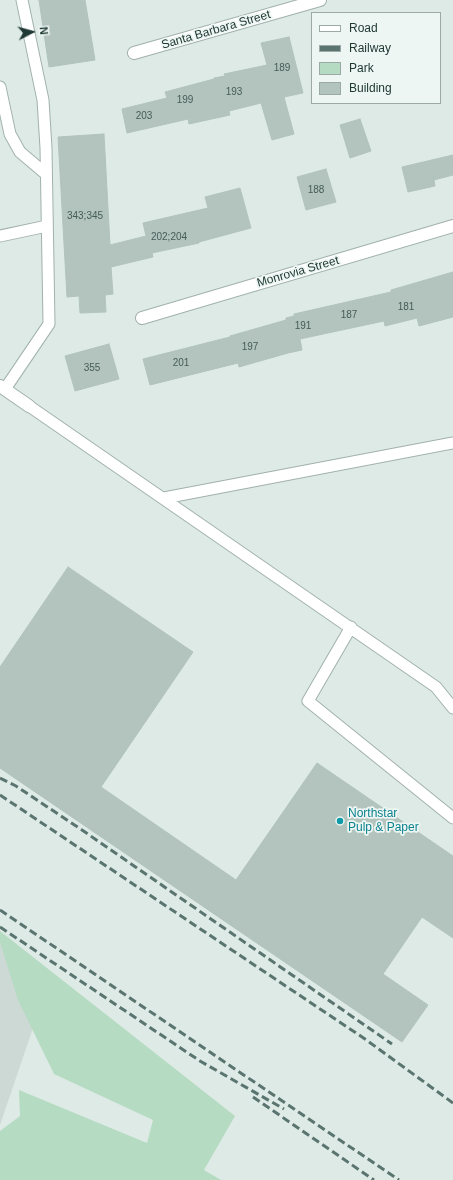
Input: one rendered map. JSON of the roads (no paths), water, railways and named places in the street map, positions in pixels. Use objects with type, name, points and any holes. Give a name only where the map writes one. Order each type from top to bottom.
[{"type":"street","name":"Santa Barbara Street","points":[[134,53],[320,0]]},
{"type":"street","name":"Monrovia Street","points":[[142,318],[453,226]]},
{"type":"street","points":[[2,388],[28,406]]},
{"type":"lane","points":[[2,388],[49,324],[43,100],[22,0]]},
{"type":"lane","points":[[0,88],[10,134],[20,152],[46,174]]},
{"type":"lane","points":[[0,236],[47,226]]},
{"type":"lane","points":[[28,406],[164,498],[436,687],[453,708]]},
{"type":"lane","points":[[164,498],[453,443]]},
{"type":"lane","points":[[351,627],[308,701],[453,818]]},
{"type":"railway","points":[[0,778],[16,786],[82,830],[392,1044]]},
{"type":"railway","points":[[0,795],[365,1039],[453,1103]]},
{"type":"railway","points":[[0,910],[399,1180]]},
{"type":"railway","points":[[0,927],[200,1061],[284,1109]]},
{"type":"railway","points":[[253,1097],[374,1180]]},
{"type":"place","name":"Northstar Pulp & Paper","points":[[340,821]]}]
